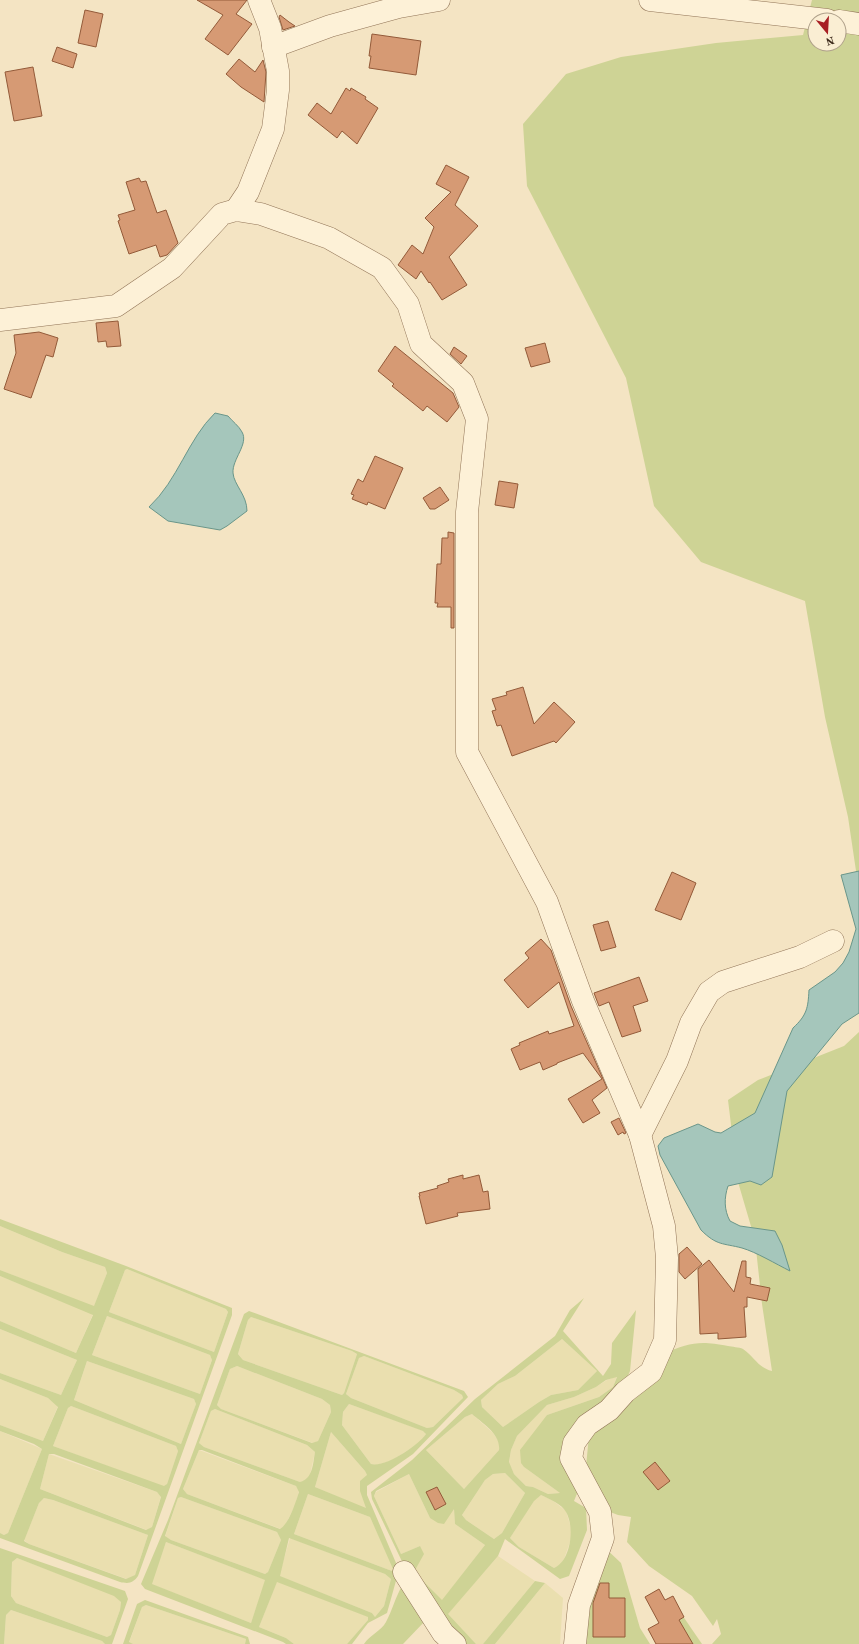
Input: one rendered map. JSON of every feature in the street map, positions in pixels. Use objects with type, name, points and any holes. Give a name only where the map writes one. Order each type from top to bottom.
[{"type":"street","points":[[236,210],[248,192],[273,129],[278,77],[270,28],[259,0]]},
{"type":"street","points":[[273,47],[330,26],[399,7],[439,0]]},
{"type":"street","points":[[650,0],[807,18]]},
{"type":"street","points":[[847,22],[859,24]]},
{"type":"street","points":[[0,320],[116,306],[172,268],[222,214],[236,210],[261,214],[329,238],[382,268],[408,304],[421,344],[463,383],[478,420],[468,512],[467,752],[547,902],[583,1001],[640,1135],[664,1226],[667,1258],[665,1340],[651,1372],[625,1392],[609,1410],[587,1425],[574,1443],[571,1458],[600,1512],[603,1538],[579,1605],[575,1644]]},
{"type":"street","points":[[640,1135],[677,1061],[691,1023],[709,992],[723,982],[800,957],[832,941]]},
{"type":"street","points":[[404,1572],[443,1633],[454,1644]]},
{"type":"shaded area","points":[[0,1226],[62,1252],[105,1267],[107,1273],[94,1307],[0,1270]]},
{"type":"shaded area","points":[[127,1269],[226,1309],[228,1312],[214,1352],[109,1312],[125,1270]]},
{"type":"shaded area","points":[[0,1276],[93,1314],[76,1353],[0,1321]]},
{"type":"shaded area","points":[[107,1316],[210,1355],[212,1360],[200,1394],[92,1355]]},
{"type":"shaded area","points":[[251,1317],[357,1354],[344,1393],[342,1395],[243,1360],[238,1354],[248,1320]]},
{"type":"shaded area","points":[[0,1329],[77,1360],[61,1395],[0,1373]]},
{"type":"shaded area","points":[[562,1339],[597,1371],[578,1390],[551,1395],[503,1427],[482,1407],[481,1400],[498,1384],[515,1376]]},
{"type":"shaded area","points":[[364,1356],[454,1390],[462,1395],[463,1398],[433,1427],[427,1428],[351,1398],[346,1394],[359,1358]]},
{"type":"shaded area","points":[[87,1361],[194,1399],[196,1404],[181,1444],[74,1400]]},
{"type":"shaded area","points":[[237,1366],[322,1399],[330,1405],[331,1412],[318,1441],[313,1443],[221,1409],[217,1405],[230,1369]]},
{"type":"shaded area","points":[[617,1376],[613,1387],[599,1397],[547,1415],[524,1467],[560,1493],[548,1494],[533,1487],[526,1486],[514,1474],[509,1463],[511,1450],[517,1436],[547,1405],[574,1397]]},
{"type":"shaded area","points":[[0,1379],[48,1398],[58,1406],[43,1441],[0,1425]]},
{"type":"shaded area","points":[[349,1404],[424,1431],[426,1434],[422,1441],[391,1461],[376,1465],[371,1464],[342,1425],[343,1412]]},
{"type":"shaded area","points":[[71,1406],[176,1446],[178,1451],[167,1484],[164,1487],[53,1446],[68,1408]]},
{"type":"shaded area","points":[[215,1409],[307,1445],[315,1452],[310,1475],[305,1481],[300,1482],[204,1447],[199,1443],[211,1411]]},
{"type":"shaded area","points":[[472,1414],[493,1433],[500,1443],[499,1450],[464,1489],[426,1450],[465,1417]]},
{"type":"shaded area","points":[[0,1431],[42,1449],[8,1533],[4,1535],[0,1533]]},
{"type":"shaded area","points":[[331,1432],[367,1475],[366,1509],[315,1487]]},
{"type":"shaded area","points":[[199,1450],[296,1486],[299,1491],[295,1506],[284,1527],[281,1529],[187,1494],[183,1489]]},
{"type":"shaded area","points":[[49,1454],[157,1492],[161,1496],[152,1527],[147,1530],[40,1489]]},
{"type":"shaded area","points":[[505,1473],[525,1493],[502,1533],[494,1539],[466,1520],[462,1515],[485,1480],[493,1474]]},
{"type":"shaded area","points":[[409,1474],[430,1518],[454,1508],[455,1524],[485,1545],[442,1601],[414,1572],[420,1546],[401,1554],[374,1496],[376,1492]]},
{"type":"shaded area","points":[[308,1494],[370,1517],[394,1569],[392,1571],[294,1534]]},
{"type":"shaded area","points":[[541,1495],[552,1500],[566,1511],[571,1528],[571,1539],[564,1559],[560,1565],[554,1568],[519,1547],[510,1538],[534,1500]]},
{"type":"shaded area","points":[[181,1497],[277,1532],[281,1540],[268,1572],[265,1574],[165,1537],[178,1498]]},
{"type":"shaded area","points":[[44,1498],[148,1535],[135,1575],[127,1579],[29,1544],[24,1540],[39,1503]]},
{"type":"shaded area","points":[[290,1538],[385,1574],[391,1579],[384,1606],[375,1617],[372,1613],[279,1576]]},
{"type":"shaded area","points":[[166,1542],[266,1580],[251,1623],[151,1584]]},
{"type":"shaded area","points":[[498,1556],[535,1581],[483,1644],[476,1644],[447,1614]]},
{"type":"shaded area","points":[[17,1558],[114,1595],[121,1602],[120,1610],[111,1635],[107,1637],[16,1603],[11,1596],[12,1562]]},
{"type":"shaded area","points":[[277,1581],[369,1617],[368,1620],[347,1644],[294,1644],[286,1638],[259,1627]]},
{"type":"shaded area","points":[[545,1583],[563,1598],[560,1644],[495,1644]]},
{"type":"shaded area","points":[[146,1605],[246,1639],[245,1644],[129,1643],[142,1607]]},
{"type":"shaded area","points":[[11,1610],[102,1641],[105,1644],[4,1644],[6,1615]]},
{"type":"green space","points":[[812,0],[859,0],[859,891],[848,817],[825,717],[805,601],[701,562],[654,506],[626,378],[527,186],[523,124],[566,74],[621,57],[716,43],[803,35],[807,19],[807,52],[847,52],[847,12],[809,12]]},
{"type":"green space","points":[[859,1032],[859,1644],[712,1644],[721,1634],[717,1619],[713,1626],[692,1596],[649,1566],[627,1542],[631,1517],[618,1515],[605,1510],[586,1467],[589,1435],[647,1389],[656,1374],[662,1354],[680,1347],[709,1343],[740,1348],[747,1352],[763,1367],[772,1371],[762,1304],[755,1240],[738,1182],[728,1100],[758,1080],[844,1046]]},
{"type":"green space","points":[[0,1219],[126,1266],[232,1308],[232,1315],[138,1576],[130,1582],[120,1582],[0,1538],[0,1533],[4,1535],[8,1533],[42,1449],[34,1444],[0,1431],[0,1425],[43,1441],[58,1407],[48,1398],[0,1379],[0,1373],[61,1395],[77,1360],[0,1329],[0,1321],[76,1353],[93,1315],[0,1276],[0,1270],[94,1306],[107,1273],[105,1267],[62,1252],[0,1226]],"holes":[[[127,1269],[226,1309],[228,1312],[214,1352],[109,1312],[125,1270]],[[107,1316],[210,1355],[212,1360],[200,1394],[92,1355]],[[87,1361],[194,1399],[196,1404],[181,1444],[74,1400]],[[71,1406],[176,1446],[178,1451],[167,1484],[164,1486],[53,1446],[68,1408]],[[49,1454],[54,1454],[157,1492],[161,1497],[152,1527],[146,1530],[40,1489]],[[44,1498],[148,1535],[135,1575],[126,1579],[24,1541],[39,1503]]]},
{"type":"green space","points":[[584,1298],[563,1331],[603,1376],[611,1364],[612,1343],[636,1310],[630,1371],[625,1383],[571,1437],[578,1491],[574,1501],[586,1508],[587,1530],[569,1576],[560,1579],[505,1539],[498,1556],[448,1614],[476,1644],[465,1644],[409,1576],[372,1499],[371,1492],[412,1460],[475,1399],[555,1336],[570,1310]],"holes":[[[562,1339],[597,1371],[578,1390],[551,1395],[503,1427],[482,1407],[481,1400],[498,1384],[515,1376]],[[617,1377],[613,1387],[599,1397],[547,1415],[520,1450],[521,1463],[524,1467],[560,1493],[548,1494],[533,1487],[526,1486],[514,1474],[509,1462],[511,1450],[517,1436],[547,1405],[574,1397],[596,1387],[606,1380]],[[472,1414],[490,1429],[499,1444],[499,1450],[464,1489],[426,1450],[465,1417]],[[505,1473],[525,1493],[502,1533],[494,1539],[466,1520],[462,1515],[485,1480],[493,1474]],[[409,1474],[430,1518],[438,1523],[444,1524],[454,1509],[455,1524],[485,1545],[442,1600],[414,1572],[424,1554],[420,1546],[401,1554],[374,1496],[376,1491]],[[541,1495],[562,1507],[569,1518],[571,1534],[568,1551],[560,1564],[554,1568],[519,1547],[510,1538],[534,1501]]]},
{"type":"green space","points":[[249,1311],[464,1391],[468,1397],[413,1454],[367,1486],[367,1495],[399,1570],[387,1613],[368,1623],[352,1644],[347,1644],[368,1620],[368,1617],[277,1582],[259,1627],[286,1638],[294,1644],[286,1644],[145,1589],[141,1584],[168,1520],[244,1314]],"holes":[[[251,1317],[357,1354],[342,1395],[243,1360],[238,1354],[248,1320]],[[364,1356],[454,1390],[462,1395],[463,1398],[433,1427],[427,1428],[351,1398],[346,1394],[359,1358]],[[237,1366],[322,1399],[330,1405],[331,1412],[318,1441],[312,1443],[221,1409],[217,1405],[230,1369]],[[349,1404],[423,1431],[426,1434],[422,1439],[401,1455],[385,1463],[371,1464],[342,1425],[343,1412]],[[215,1409],[307,1445],[315,1452],[312,1470],[308,1478],[300,1482],[204,1447],[199,1443],[211,1411]],[[331,1432],[367,1475],[360,1481],[360,1491],[366,1508],[315,1487]],[[199,1450],[296,1486],[299,1492],[294,1506],[286,1522],[280,1529],[187,1494],[183,1489]],[[308,1494],[370,1517],[393,1569],[392,1571],[294,1534]],[[181,1497],[277,1532],[281,1540],[268,1572],[265,1574],[171,1540],[165,1536],[178,1498]],[[289,1538],[385,1574],[391,1579],[384,1606],[375,1617],[372,1613],[280,1576]],[[166,1542],[265,1580],[251,1623],[152,1584]]]},
{"type":"green space","points":[[604,1547],[621,1563],[640,1628],[650,1644],[578,1644]]},
{"type":"green space","points":[[0,1548],[125,1591],[128,1599],[112,1644],[105,1644],[102,1641],[11,1610],[6,1615],[4,1644],[0,1644]],"holes":[[[17,1558],[114,1596],[121,1602],[120,1610],[111,1635],[107,1637],[16,1603],[11,1596],[12,1562]]]},
{"type":"green space","points":[[535,1581],[545,1583],[495,1644],[483,1644]]},
{"type":"green space","points":[[402,1586],[425,1621],[403,1644],[364,1644],[386,1622]]},
{"type":"green space","points":[[145,1600],[248,1637],[250,1644],[245,1644],[246,1639],[146,1605],[142,1607],[129,1642],[133,1644],[123,1644],[137,1604]]},
{"type":"green space","points":[[678,1609],[702,1644],[679,1644]]},
{"type":"water","points":[[215,413],[228,416],[239,428],[244,437],[242,447],[233,468],[233,473],[245,500],[247,511],[220,530],[168,521],[149,507],[168,485],[197,435]]},
{"type":"water","points":[[859,871],[859,1013],[842,1024],[787,1091],[772,1177],[761,1185],[750,1181],[728,1186],[726,1195],[725,1204],[730,1221],[740,1226],[775,1231],[782,1245],[790,1271],[748,1250],[720,1243],[711,1239],[701,1230],[660,1155],[658,1146],[664,1138],[698,1124],[715,1132],[721,1133],[755,1113],[793,1028],[806,1011],[809,990],[835,972],[843,963],[849,952],[856,929],[841,875]]},
{"type":"building","points":[[197,0],[247,0],[236,14],[252,24],[228,55],[205,39],[223,15]]},
{"type":"building","points":[[85,10],[103,14],[96,47],[78,43]]},
{"type":"building","points":[[280,15],[295,26],[283,30],[279,17]]},
{"type":"building","points":[[372,34],[421,41],[416,75],[369,68]]},
{"type":"building","points":[[57,47],[77,54],[73,68],[52,61]]},
{"type":"building","points":[[239,59],[255,72],[263,60],[266,72],[264,102],[241,87],[226,74]]},
{"type":"building","points":[[33,67],[42,116],[14,121],[5,72]]},
{"type":"building","points":[[346,88],[350,91],[351,88],[366,97],[365,99],[378,108],[357,144],[342,131],[337,138],[308,115],[317,103],[331,114]]},
{"type":"building","points":[[446,165],[469,177],[455,205],[478,226],[449,257],[467,285],[442,300],[421,271],[416,279],[398,265],[412,245],[423,254],[434,227],[425,218],[451,192],[436,184]]},
{"type":"building","points":[[139,178],[141,182],[146,181],[157,213],[166,210],[178,243],[167,255],[160,257],[156,245],[129,254],[118,221],[120,220],[118,215],[135,210],[126,182]]},
{"type":"building","points":[[118,321],[121,346],[107,347],[106,341],[98,342],[96,323]]},
{"type":"building","points":[[39,332],[58,338],[53,357],[46,355],[31,398],[4,389],[16,353],[14,335]]},
{"type":"building","points":[[545,343],[550,362],[531,367],[525,348]]},
{"type":"building","points":[[395,346],[453,393],[459,407],[447,422],[427,406],[423,411],[392,386],[394,384],[378,371]]},
{"type":"building","points":[[454,347],[467,356],[461,364],[450,354]]},
{"type":"building","points":[[375,456],[403,468],[385,509],[368,502],[367,505],[352,499],[354,495],[351,494],[358,479],[363,482]]},
{"type":"building","points":[[499,481],[518,484],[514,508],[495,505]]},
{"type":"building","points":[[440,487],[449,500],[435,509],[430,509],[423,498]]},
{"type":"building","points":[[448,532],[454,533],[454,628],[451,628],[451,607],[437,607],[438,603],[435,603],[437,564],[441,564],[442,538],[448,538]]},
{"type":"building","points":[[523,687],[534,724],[554,702],[575,722],[556,743],[554,741],[512,756],[501,725],[497,726],[492,711],[496,710],[492,699],[507,695],[506,692]]},
{"type":"building","points":[[672,872],[696,883],[681,920],[655,910]]},
{"type":"building","points":[[608,921],[616,947],[601,951],[593,925]]},
{"type":"building","points":[[541,939],[551,950],[571,1006],[607,1088],[592,1100],[600,1113],[583,1123],[568,1099],[602,1079],[583,1053],[543,1070],[540,1062],[520,1070],[511,1049],[520,1045],[519,1043],[548,1031],[549,1034],[574,1026],[559,982],[528,1008],[504,980],[529,958],[525,953]]},
{"type":"building","points":[[639,977],[648,1001],[633,1006],[641,1031],[622,1037],[609,1002],[599,1006],[594,993]]},
{"type":"building","points":[[619,1118],[626,1133],[624,1134],[623,1132],[618,1135],[611,1122]]},
{"type":"building","points":[[463,1175],[463,1179],[479,1175],[483,1192],[488,1191],[490,1209],[457,1213],[458,1216],[426,1224],[419,1193],[438,1188],[437,1186],[449,1182],[448,1179]]},
{"type":"building","points":[[687,1247],[702,1264],[685,1279],[679,1272],[679,1254]]},
{"type":"building","points":[[709,1260],[734,1292],[742,1261],[746,1261],[746,1277],[751,1278],[750,1284],[770,1288],[767,1301],[747,1297],[747,1307],[744,1307],[746,1337],[718,1339],[718,1333],[700,1334],[698,1269]]},
{"type":"building","points":[[655,1462],[670,1481],[658,1490],[643,1472]]},
{"type":"building","points":[[437,1487],[446,1504],[435,1510],[426,1492]]},
{"type":"building","points":[[600,1583],[609,1583],[609,1598],[625,1598],[625,1637],[593,1637],[593,1603]]},
{"type":"building","points":[[659,1589],[665,1600],[673,1596],[684,1617],[679,1620],[693,1644],[656,1644],[648,1629],[659,1623],[645,1597]]}]
